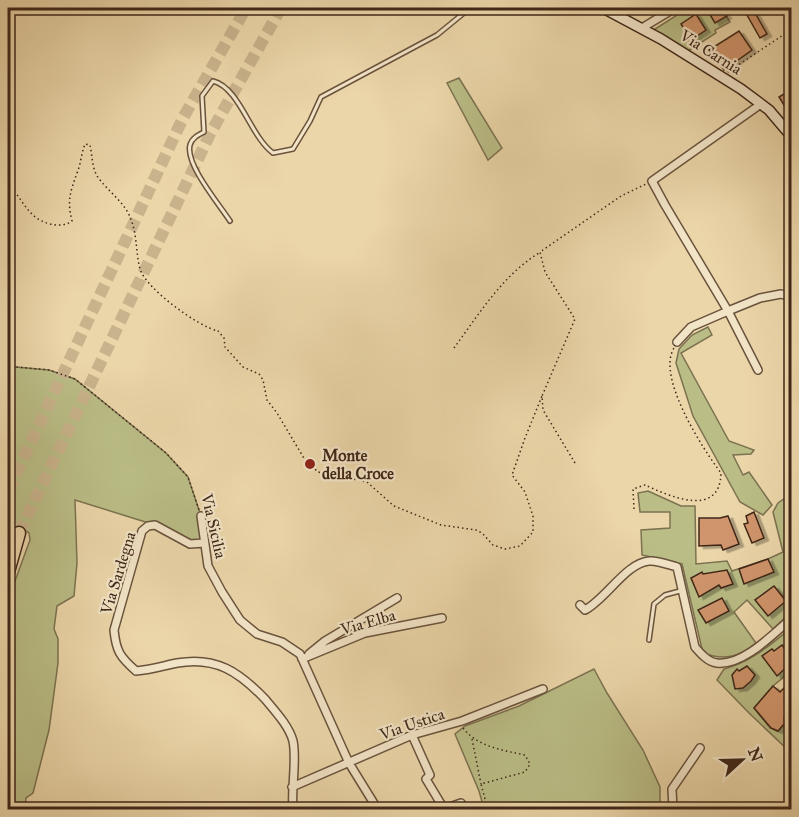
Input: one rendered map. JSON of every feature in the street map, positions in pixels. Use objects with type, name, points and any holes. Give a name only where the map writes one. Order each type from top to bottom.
[{"type":"highway","points":[[8,572],[19,533]]},
{"type":"street","name":"Via Carnia","points":[[603,8],[642,28],[721,77],[769,110],[790,132]]},
{"type":"street","points":[[642,28],[675,8]]},
{"type":"street","points":[[758,370],[728,311],[652,181],[760,104]]},
{"type":"street","points":[[677,342],[691,327],[760,298],[781,294],[792,297]]},
{"type":"street","name":"Via Sicilia","points":[[201,516],[208,566],[240,620],[257,634],[292,648],[302,659]]},
{"type":"street","name":"Via Sardegna","points":[[204,543],[190,544],[155,525],[148,526],[142,531],[114,630],[116,646],[123,660],[136,671],[196,662],[216,664],[231,669],[245,678],[288,729],[294,750],[293,810]]},
{"type":"street","points":[[580,604],[585,610],[594,606],[634,567],[650,561],[677,567],[695,647],[703,657],[716,663],[734,661],[752,651],[792,618]]},
{"type":"street","points":[[378,810],[349,763],[302,659],[325,641],[397,598]]},
{"type":"street","name":"Via Elba","points":[[302,659],[365,633],[442,618]]},
{"type":"street","name":"Via Ustica","points":[[292,787],[412,735],[462,721],[543,689]]},
{"type":"street","points":[[412,735],[430,775],[426,779],[444,809],[461,803]]},
{"type":"street","points":[[673,810],[672,789],[700,748]]},
{"type":"lane","points":[[230,221],[191,161],[190,145],[195,137],[204,132],[202,96],[213,81],[222,83],[242,110],[263,146],[273,153],[293,149],[321,97],[437,35],[470,8]]},
{"type":"lane","points":[[649,640],[654,604],[665,595],[683,591]]},
{"type":"path","points":[[721,77],[792,29]]},
{"type":"path","points":[[8,185],[34,217],[58,226],[66,226],[72,221],[69,196],[85,144],[90,144],[97,175],[116,195],[135,229],[141,272],[148,283],[200,324],[218,331],[224,338],[225,346],[243,367],[259,374],[263,380],[267,400],[305,460],[318,472],[367,482],[393,506],[441,525],[476,530],[493,545],[505,549],[520,546],[533,532],[533,516],[525,492],[512,476],[525,438],[575,319],[545,273],[540,252]]},
{"type":"path","points":[[454,348],[498,289],[524,262],[621,196],[652,181]]},
{"type":"path","points":[[634,509],[633,489],[645,485],[675,498],[701,501],[715,492],[721,483],[721,473],[689,425],[673,385],[670,354],[677,342]]},
{"type":"path","name":"Via Sicilia","points":[[8,364],[16,367],[49,370],[75,379],[166,453],[188,477],[201,516]]},
{"type":"path","points":[[542,396],[543,410],[575,463]]},
{"type":"path","points":[[462,721],[463,728],[471,738],[488,810]]},
{"type":"path","points":[[471,738],[495,748],[525,755],[530,764],[525,772],[481,784]]},
{"type":"green space","points":[[688,8],[721,8],[730,22],[715,30],[716,33],[688,51],[652,31]]},
{"type":"green space","points":[[459,78],[502,148],[488,160],[447,83]]},
{"type":"green space","points":[[708,327],[712,335],[681,353],[729,441],[754,450],[751,454],[733,455],[743,475],[749,472],[772,505],[763,515],[740,502],[693,416],[676,363],[679,349],[692,335]]},
{"type":"green space","points":[[8,364],[16,367],[49,370],[75,379],[166,453],[188,477],[201,516],[204,543],[190,544],[155,525],[75,500],[77,563],[74,596],[57,606],[54,629],[58,639],[58,663],[49,730],[33,793],[26,798],[25,809],[8,809],[8,600],[30,540],[29,533],[25,530],[8,534]]},
{"type":"green space","points":[[648,491],[681,506],[695,506],[696,564],[727,561],[732,571],[783,552],[773,512],[778,503],[791,494],[791,612],[773,629],[747,600],[734,612],[756,643],[744,652],[725,657],[703,653],[682,564],[642,555],[641,530],[670,528],[670,512],[640,512],[638,493]]},
{"type":"green space","points":[[791,628],[791,671],[773,686],[754,708],[770,728],[778,731],[785,723],[784,718],[789,714],[786,710],[791,706],[790,752],[717,680],[724,669],[752,657]]},
{"type":"green space","points":[[594,669],[643,750],[660,787],[660,809],[484,809],[479,791],[455,734],[465,726],[519,706]]},
{"type":"building","points":[[706,8],[721,8],[727,16],[715,23]]},
{"type":"building","points":[[754,11],[767,34],[760,38],[747,15]]},
{"type":"building","points":[[696,14],[706,30],[691,40],[681,24]]},
{"type":"building","points":[[739,31],[752,50],[724,70],[709,50]]},
{"type":"building","points":[[792,89],[792,118],[779,97]]},
{"type":"building","points":[[754,512],[764,538],[752,543],[744,524],[748,523],[746,516]]},
{"type":"building","points":[[728,516],[739,544],[723,550],[721,545],[699,546],[699,518]]},
{"type":"building","points":[[768,559],[774,572],[744,584],[739,569]]},
{"type":"building","points":[[727,570],[733,584],[721,588],[719,585],[699,597],[691,578],[702,572],[703,574]]},
{"type":"building","points":[[774,586],[786,601],[768,616],[755,600]]},
{"type":"building","points":[[722,598],[729,611],[706,623],[698,610]]},
{"type":"building","points":[[782,645],[792,658],[792,662],[777,676],[762,656]]},
{"type":"building","points":[[747,666],[755,675],[743,688],[735,689],[732,675],[737,669],[739,671]]},
{"type":"building","points":[[792,680],[792,711],[784,718],[785,723],[778,731],[771,728],[754,708],[773,686],[780,692]]},
{"type":"tunnel","points":[[8,491],[183,118],[246,8]]},
{"type":"tunnel","points":[[19,533],[210,134],[281,8]]},
{"type":"place","name":"Monte della Croce","points":[[310,464]]}]
